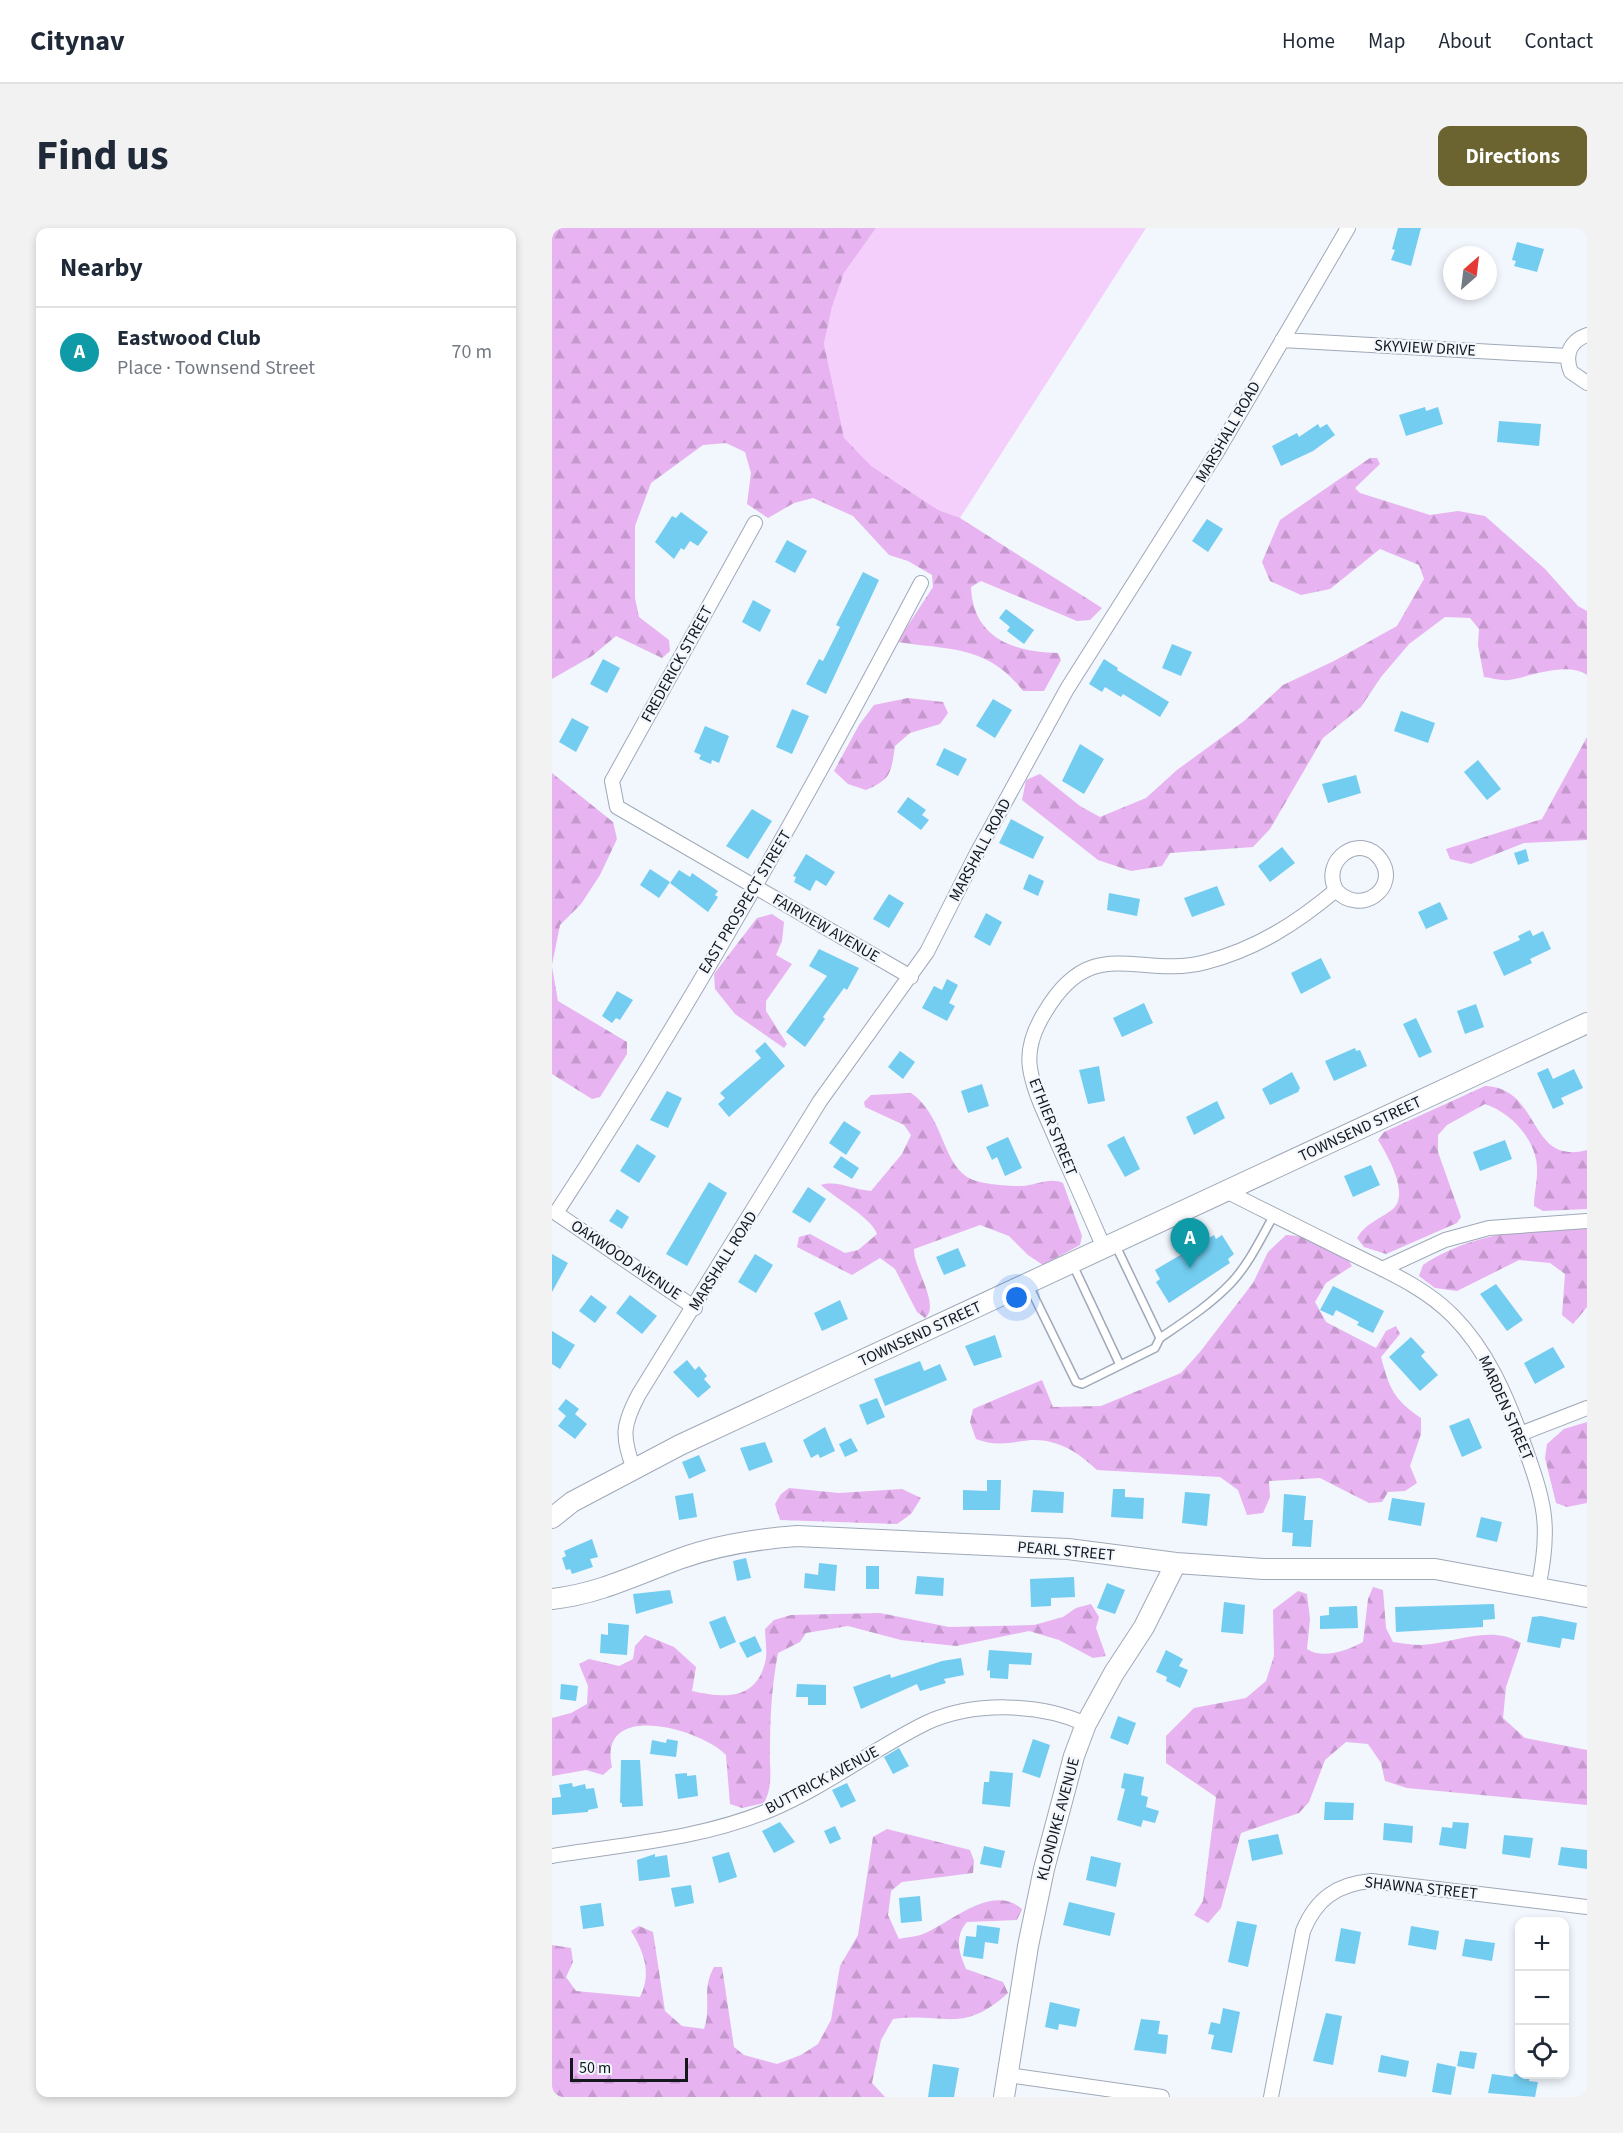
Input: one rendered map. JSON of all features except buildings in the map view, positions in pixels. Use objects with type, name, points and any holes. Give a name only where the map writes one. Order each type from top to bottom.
[{"type":"street","name":"MARSHALL ROAD","points":[[634,1469],[624,1442],[630,1411],[820,1101],[927,952],[977,853],[1067,689],[1194,490],[1348,228]]},
{"type":"street","points":[[1587,335],[1574,342],[1568,356],[1571,372],[1587,383]]},
{"type":"street","name":"SKYVIEW DRIVE","points":[[1282,340],[1568,356]]},
{"type":"street","name":"FREDERICK STREET","points":[[616,807],[612,781],[755,523]]},
{"type":"street","name":"EAST PROSPECT STREET","points":[[556,1213],[668,1035],[755,887],[829,757],[921,583]]},
{"type":"street","name":"FAIRVIEW AVENUE","points":[[616,807],[911,977]]},
{"type":"street","name":"ETHIER STREET","points":[[1109,1245],[1043,1108],[1031,1074],[1030,1048],[1047,1007],[1068,982],[1087,969],[1111,962],[1181,966],[1219,958],[1290,926],[1336,890]]},
{"type":"street","name":"TOWNSEND STREET","points":[[552,1518],[572,1502],[634,1469],[1587,1023]]},
{"type":"street","name":"MARDEN STREET","points":[[1226,1191],[1382,1269],[1441,1305],[1467,1331],[1490,1366],[1520,1434],[1540,1490],[1546,1522],[1546,1543],[1538,1588]]},
{"type":"street","name":"OAKWOOD AVENUE","points":[[556,1213],[695,1308]]},
{"type":"street","points":[[1382,1269],[1445,1240],[1489,1228],[1587,1221]]},
{"type":"street","points":[[1520,1434],[1587,1408]]},
{"type":"street","name":"PEARL STREET","points":[[552,1599],[603,1589],[705,1551],[765,1538],[796,1536],[1068,1549],[1176,1563],[1263,1569],[1435,1569],[1587,1597]]},
{"type":"street","name":"KLONDIKE AVENUE","points":[[1004,2097],[1028,1946],[1044,1869],[1074,1756],[1086,1724],[1114,1673],[1144,1627],[1176,1563]]},
{"type":"street","name":"BUTTRICK AVENUE","points":[[552,1856],[673,1839],[770,1810],[928,1722],[968,1711],[1040,1709],[1067,1715],[1086,1724]]},
{"type":"street","name":"SHAWNA STREET","points":[[1271,2097],[1303,1930],[1309,1916],[1327,1895],[1352,1882],[1371,1881],[1587,1907]]},
{"type":"street","points":[[1008,2075],[1162,2097]]},
{"type":"lane","points":[[1028,1283],[1076,1382],[1082,1384],[1155,1348],[1160,1338],[1193,1317],[1231,1282],[1250,1257],[1274,1215]]},
{"type":"lane","points":[[1109,1245],[1160,1338]]},
{"type":"lane","points":[[1072,1263],[1120,1365]]},
{"type":"shaded area","points":[[876,228],[1146,228],[960,518],[937,526],[812,454],[829,375],[824,344],[832,307],[844,273]]},
{"type":"green space","points":[[552,228],[876,228],[844,273],[832,307],[824,344],[844,438],[871,466],[938,510],[960,518],[1102,608],[1090,620],[1077,621],[981,581],[971,587],[973,604],[979,619],[998,639],[1026,649],[1058,653],[1061,660],[1044,691],[1023,691],[996,665],[966,652],[897,642],[933,587],[932,575],[908,561],[889,555],[853,516],[813,498],[794,503],[768,518],[747,504],[751,473],[745,452],[726,443],[703,445],[651,483],[635,526],[635,598],[639,617],[669,640],[670,651],[662,658],[616,636],[592,656],[552,679]]},
{"type":"green space","points":[[1370,458],[1377,458],[1380,464],[1355,488],[1360,493],[1430,515],[1458,511],[1485,516],[1545,569],[1578,606],[1587,611],[1587,675],[1569,669],[1508,680],[1484,677],[1478,645],[1479,629],[1470,618],[1445,617],[1409,644],[1381,677],[1361,707],[1323,738],[1270,829],[1253,847],[1170,853],[1162,866],[1131,871],[1098,860],[1022,800],[1026,780],[1040,774],[1080,806],[1100,817],[1146,798],[1177,770],[1244,721],[1283,685],[1334,661],[1397,626],[1424,579],[1419,565],[1380,549],[1330,589],[1301,595],[1270,581],[1262,562],[1280,520]]},
{"type":"green space","points":[[908,698],[943,702],[948,713],[940,724],[910,733],[895,746],[889,774],[881,782],[866,790],[848,784],[834,771],[859,725],[874,705]]},
{"type":"green space","points":[[1587,737],[1587,840],[1524,843],[1471,864],[1450,859],[1446,849],[1542,819]]},
{"type":"green space","points":[[552,773],[613,822],[617,839],[600,875],[581,904],[560,925],[552,965]]},
{"type":"green space","points":[[772,914],[784,922],[782,941],[776,955],[792,964],[766,1001],[766,1011],[787,1044],[784,1048],[735,1014],[715,989],[714,974],[757,918]]},
{"type":"green space","points":[[552,967],[558,1001],[627,1042],[627,1054],[600,1097],[592,1099],[552,1074]]},
{"type":"green space","points":[[1485,1086],[1503,1090],[1517,1099],[1543,1137],[1554,1147],[1568,1152],[1587,1150],[1587,1209],[1543,1211],[1534,1206],[1537,1177],[1534,1150],[1522,1130],[1514,1122],[1505,1114],[1485,1104],[1447,1125],[1438,1135],[1438,1152],[1461,1217],[1457,1223],[1386,1254],[1364,1247],[1357,1238],[1369,1225],[1393,1209],[1398,1202],[1398,1184],[1395,1174],[1378,1140],[1384,1132]]},
{"type":"green space","points":[[911,1093],[930,1113],[952,1159],[967,1177],[1006,1186],[1023,1186],[1047,1181],[1063,1183],[1082,1236],[1080,1245],[1043,1265],[1028,1255],[1009,1236],[980,1225],[914,1249],[930,1305],[925,1318],[917,1312],[895,1269],[880,1258],[852,1275],[797,1247],[799,1237],[810,1234],[845,1253],[858,1250],[877,1234],[868,1221],[821,1185],[839,1184],[871,1191],[902,1154],[911,1135],[904,1125],[865,1107],[864,1102],[871,1095]]},
{"type":"green space","points":[[1587,1227],[1587,1307],[1573,1324],[1562,1315],[1565,1274],[1550,1263],[1519,1260],[1457,1291],[1435,1288],[1419,1276],[1423,1265],[1462,1245],[1482,1239],[1523,1231]]},
{"type":"green space","points":[[1286,1235],[1304,1238],[1333,1248],[1341,1253],[1352,1266],[1326,1283],[1315,1302],[1326,1322],[1376,1348],[1386,1331],[1396,1326],[1400,1334],[1381,1357],[1394,1392],[1404,1405],[1421,1418],[1421,1434],[1410,1466],[1417,1483],[1405,1491],[1388,1492],[1382,1502],[1369,1503],[1320,1478],[1269,1481],[1270,1497],[1263,1513],[1247,1515],[1238,1490],[1220,1477],[1097,1470],[1068,1448],[1051,1442],[1031,1440],[997,1443],[976,1439],[970,1422],[973,1409],[1042,1380],[1053,1407],[1101,1406],[1181,1373],[1253,1283],[1268,1252]]},
{"type":"green space","points":[[1587,1422],[1587,1503],[1567,1507],[1556,1503],[1545,1458],[1547,1444],[1564,1429]]},
{"type":"green space","points":[[789,1488],[839,1493],[902,1489],[921,1498],[911,1514],[897,1524],[780,1520],[775,1504],[781,1494]]},
{"type":"green space","points":[[1373,1587],[1383,1590],[1386,1628],[1393,1642],[1421,1645],[1472,1636],[1497,1635],[1521,1643],[1506,1687],[1503,1718],[1525,1738],[1587,1750],[1587,1805],[1407,1788],[1385,1781],[1381,1763],[1368,1744],[1346,1742],[1325,1760],[1309,1802],[1299,1813],[1241,1833],[1221,1908],[1208,1923],[1194,1915],[1203,1901],[1216,1797],[1166,1763],[1166,1736],[1194,1708],[1246,1698],[1266,1681],[1274,1656],[1273,1610],[1298,1591],[1307,1594],[1310,1619],[1307,1649],[1320,1654],[1328,1654],[1343,1651],[1363,1642],[1368,1599]]},
{"type":"green space","points":[[1091,1604],[1099,1617],[1096,1628],[1106,1656],[1093,1658],[1059,1640],[1029,1631],[956,1646],[901,1640],[848,1626],[806,1633],[800,1642],[778,1653],[771,1712],[770,1783],[764,1803],[742,1808],[730,1804],[726,1755],[695,1736],[675,1729],[654,1726],[635,1727],[620,1733],[612,1746],[612,1767],[603,1775],[586,1770],[552,1776],[552,1718],[571,1713],[587,1704],[588,1686],[579,1664],[589,1659],[619,1666],[633,1659],[635,1646],[645,1635],[674,1647],[696,1667],[692,1691],[726,1695],[736,1694],[754,1684],[766,1659],[765,1629],[774,1620],[791,1615],[880,1613],[949,1627],[1034,1625],[1063,1617],[1076,1608]]},
{"type":"green space","points":[[887,1829],[970,1850],[974,1861],[973,1873],[902,1882],[891,1891],[888,1915],[899,1939],[923,1934],[985,1902],[998,1900],[1010,1902],[1022,1909],[1017,1920],[967,1922],[959,1939],[961,1957],[966,1969],[1003,1982],[1008,1993],[992,2006],[965,2018],[893,2019],[881,2040],[872,2083],[885,2097],[552,2097],[552,1945],[571,1948],[573,1962],[566,1977],[576,1991],[640,1997],[644,1988],[645,1963],[640,1947],[631,1931],[639,1926],[653,1932],[665,2011],[682,2026],[704,2029],[710,1975],[714,1967],[722,1967],[734,2047],[744,2055],[777,2064],[801,2055],[818,2044],[831,2020],[840,1966],[858,1935],[873,1837]]},
{"type":"place","name":"Eastwood Club","points":[[1190,1268]]}]
